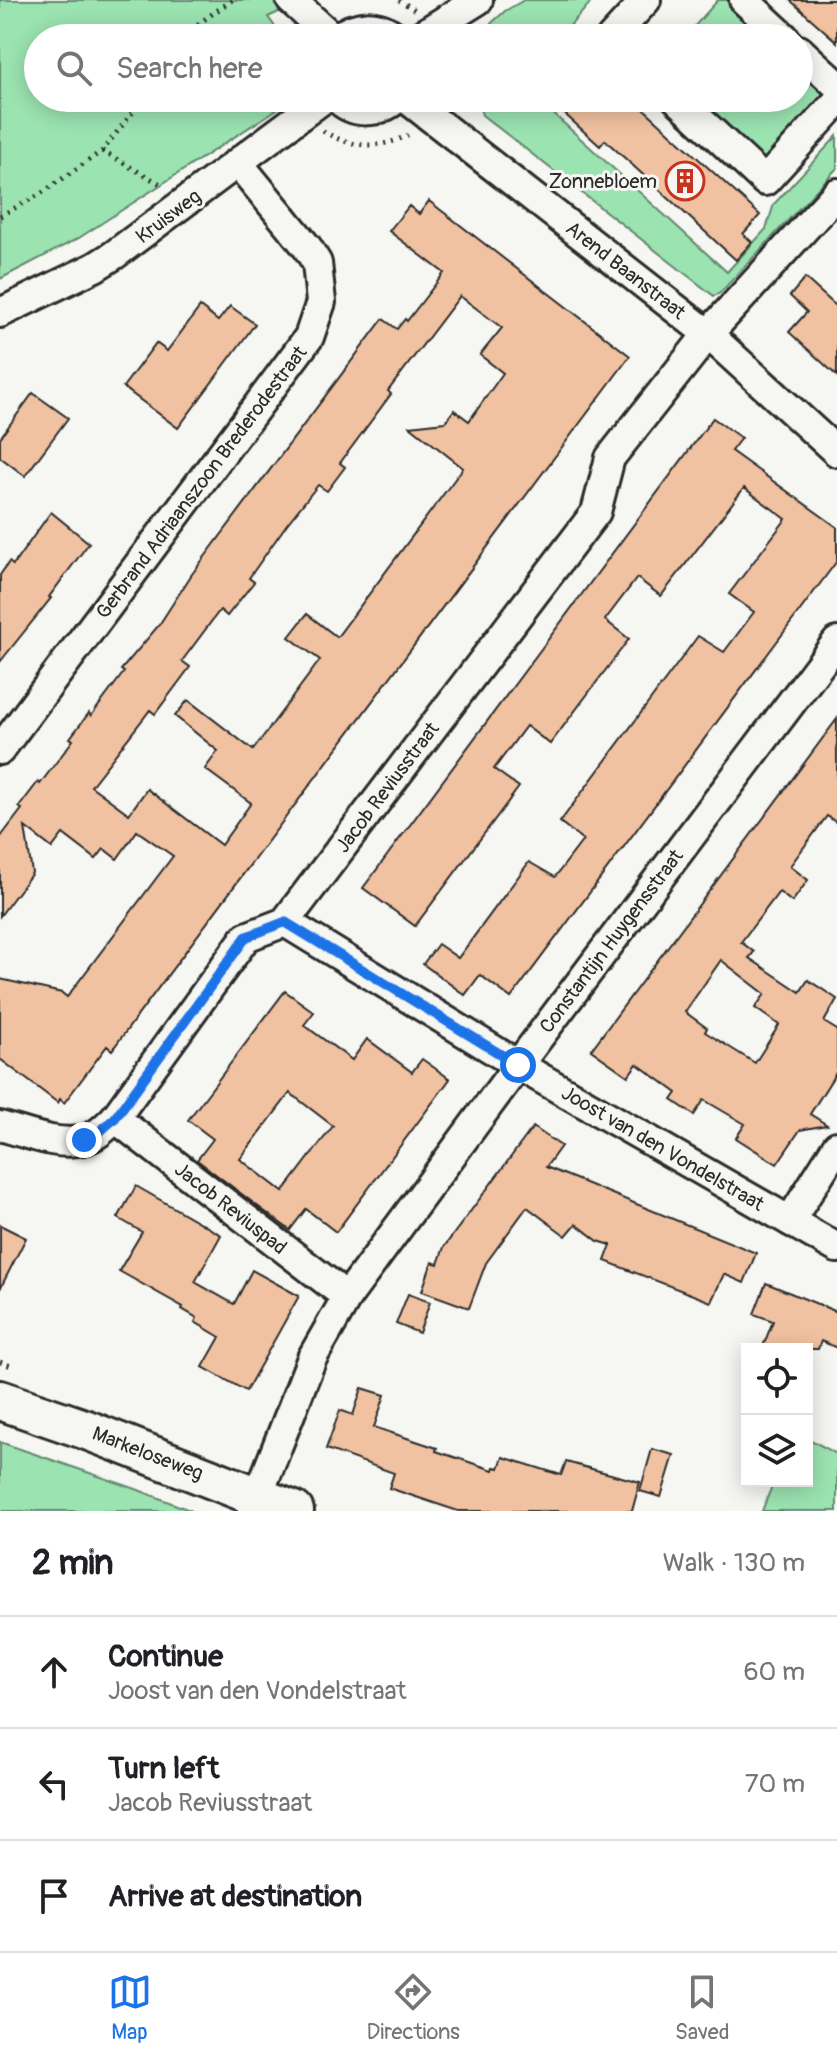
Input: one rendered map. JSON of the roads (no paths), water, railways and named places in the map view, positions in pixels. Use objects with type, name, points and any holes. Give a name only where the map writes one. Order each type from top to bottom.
[{"type":"main road","name":"Markeloseweg","points":[[0,1400],[87,1430],[254,1503],[294,1511]]},
{"type":"street","points":[[291,0],[319,24]]},
{"type":"street","points":[[439,24],[478,0]]},
{"type":"street","points":[[624,24],[646,0]]},
{"type":"street","points":[[744,0],[770,24]]},
{"type":"street","points":[[813,63],[837,85]]},
{"type":"street","points":[[691,112],[765,181],[837,102]]},
{"type":"street","name":"Kruisweg","points":[[0,313],[95,267],[136,240],[306,112]]},
{"type":"street","name":"Arend Baanstraat","points":[[424,112],[708,334],[837,452]]},
{"type":"street","name":"Gerbrand Adriaanszoon Brederodestraat","points":[[0,750],[309,337],[321,302],[317,263],[239,164]]},
{"type":"street","name":"Jacob Reviusstraat","points":[[285,922],[596,512],[610,458],[708,334],[837,193]]},
{"type":"street","name":"Constantijn Huygensstraat","points":[[254,1503],[312,1358],[347,1297],[837,642]]},
{"type":"street","points":[[0,1126],[68,1142],[97,1134],[115,1118],[246,937],[285,922]]},
{"type":"street","name":"Joost van den Vondelstraat","points":[[285,922],[518,1065],[837,1248]]},
{"type":"street","name":"Jacob Reviuspad","points":[[115,1118],[347,1297]]},
{"type":"street","points":[[790,1221],[837,1146]]},
{"type":"place","name":"Zonnebloem","points":[[685,181]]}]
